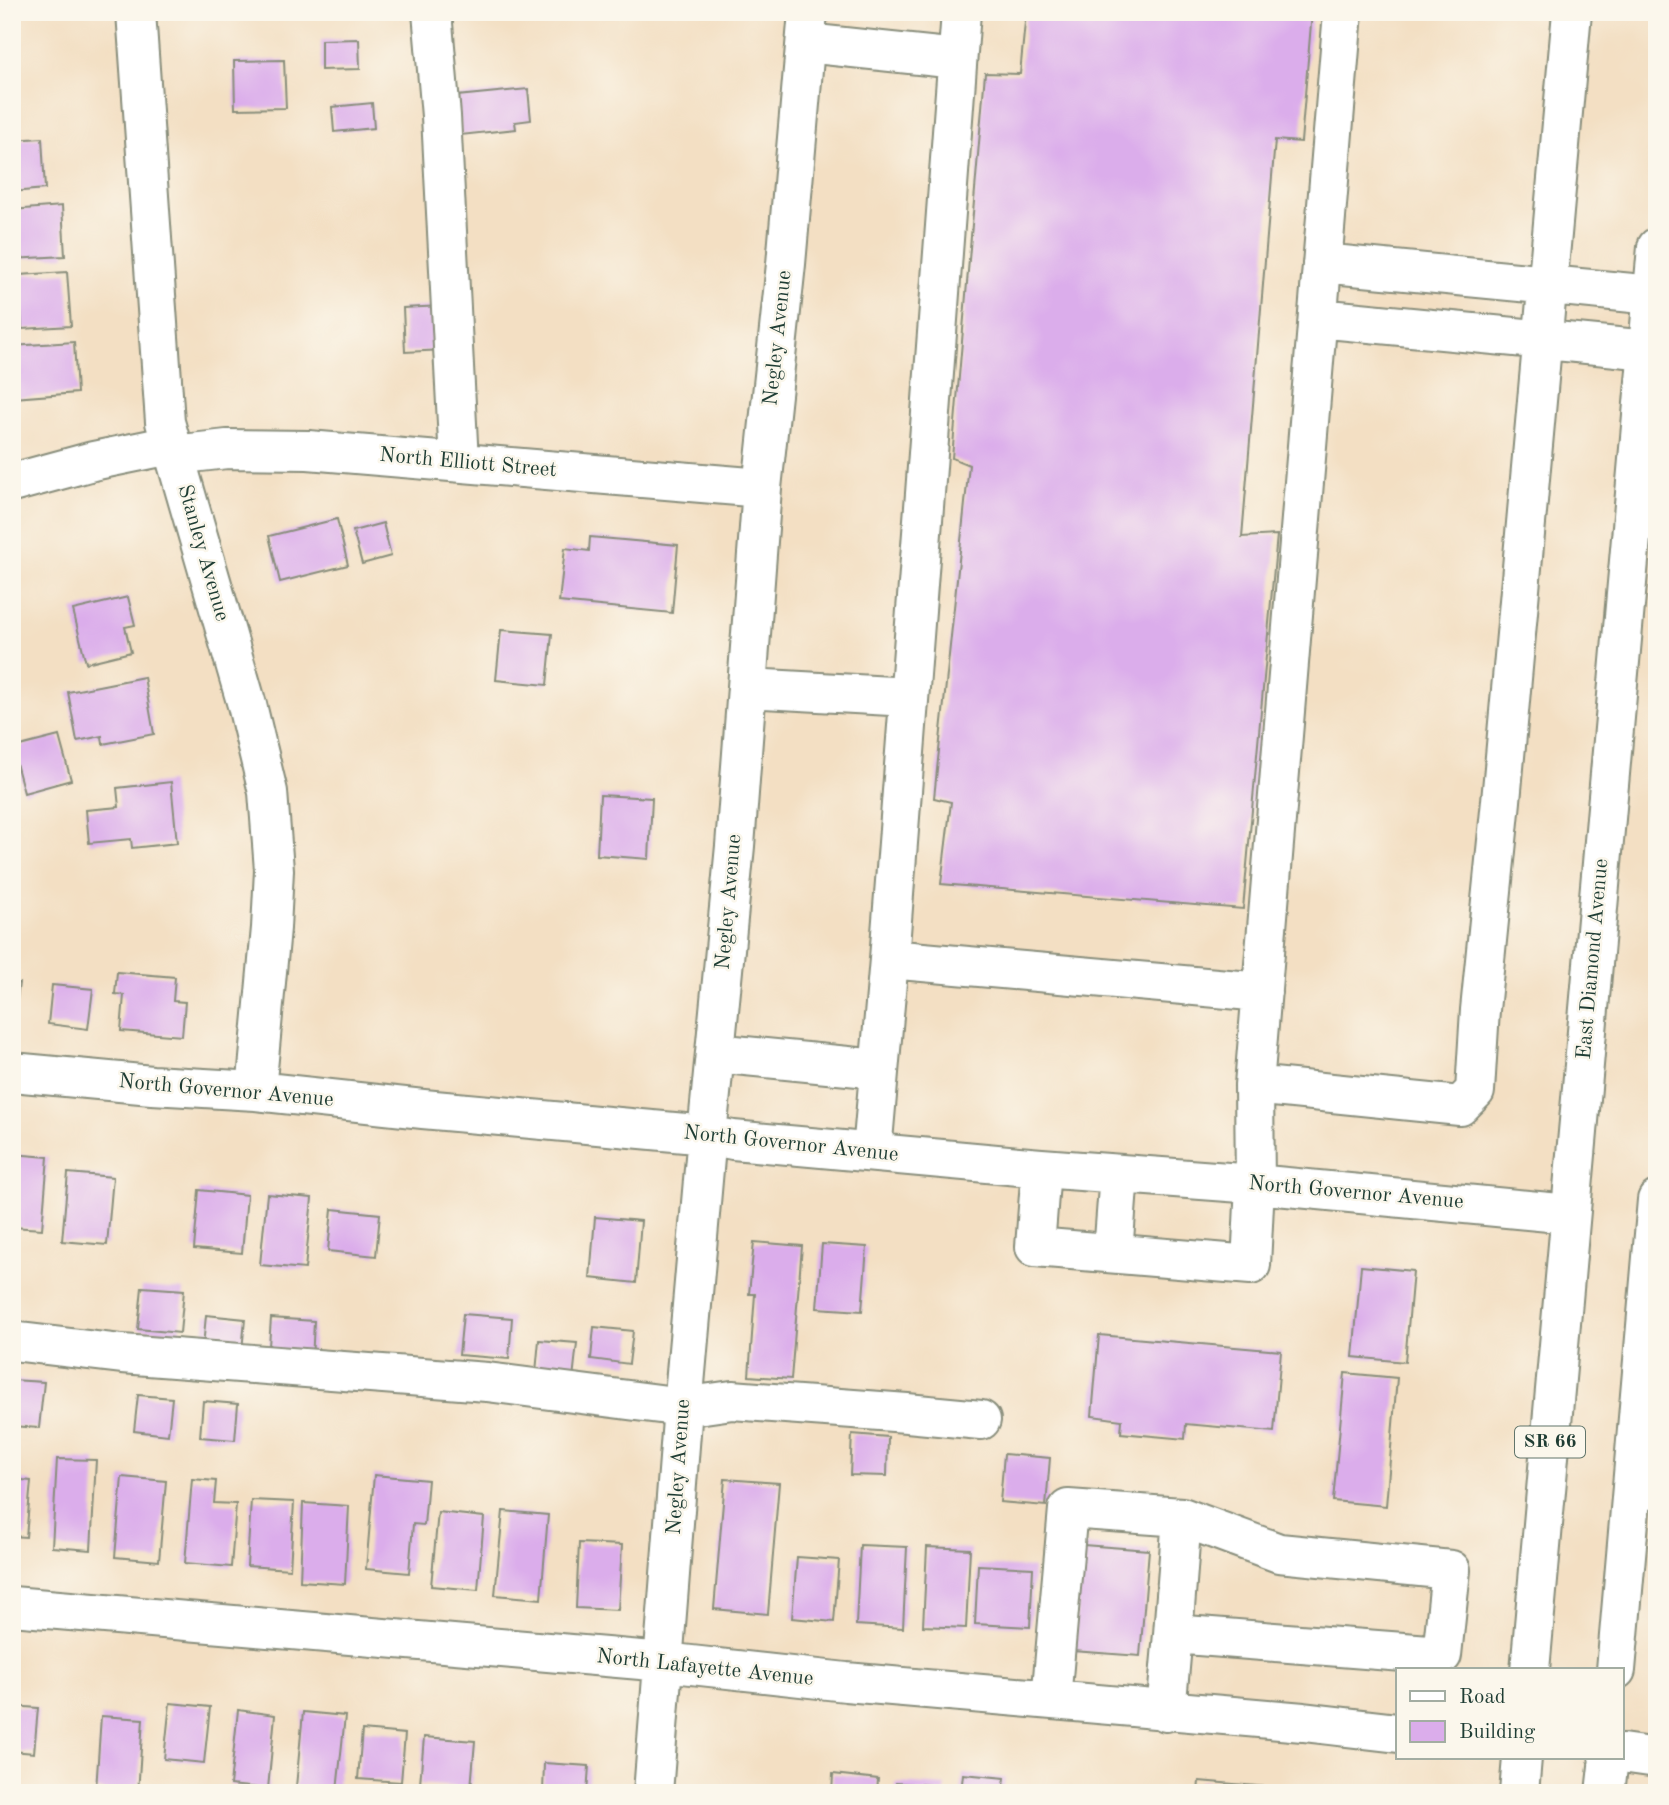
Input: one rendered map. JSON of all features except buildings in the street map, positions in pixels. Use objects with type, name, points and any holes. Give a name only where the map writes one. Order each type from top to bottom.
[{"type":"street","name":"Stanley Avenue","points":[[136,12],[164,422],[247,705],[268,792],[274,870],[256,1091]]},
{"type":"street","points":[[432,12],[441,117],[459,463]]},
{"type":"street","points":[[872,1152],[961,12]]},
{"type":"street","points":[[1041,1168],[1035,1247],[1251,1265],[1255,1184],[1254,1086],[1343,12]]},
{"type":"street","points":[[1254,1086],[1460,1106],[1475,1091],[1480,1010],[1572,12]]},
{"type":"street","points":[[807,28],[957,59]]},
{"type":"street","name":"Negley Avenue","points":[[653,1793],[683,1407],[735,846],[762,488],[807,28]]},
{"type":"street","name":"East Diamond Avenue","points":[[1530,1668],[1657,247]]},
{"type":"street","points":[[1322,264],[1653,295]]},
{"type":"street","points":[[1318,318],[1648,350]]},
{"type":"street","name":"North Elliott Street","points":[[12,482],[93,461],[173,450],[227,449],[308,450],[762,488]]},
{"type":"street","points":[[747,688],[909,696]]},
{"type":"street","points":[[889,959],[1262,992]]},
{"type":"street","points":[[715,1052],[879,1069]]},
{"type":"street","name":"North Governor Avenue","points":[[12,1072],[256,1091],[707,1135],[733,1140],[1255,1184],[1570,1214]]},
{"type":"street","points":[[1113,1254],[1119,1174]]},
{"type":"street","points":[[1616,1668],[1644,1490],[1656,1215]]},
{"type":"street","points":[[12,1341],[135,1356],[487,1382],[683,1407],[732,1400],[981,1420]]},
{"type":"street","points":[[1051,1700],[1068,1509],[1182,1517],[1279,1553],[1451,1570],[1442,1654],[1173,1634]]},
{"type":"street","points":[[1166,1712],[1182,1517]]},
{"type":"street","name":"North Lafayette Avenue","points":[[12,1606],[664,1662],[846,1682],[1396,1733]]},
{"type":"street","points":[[1624,1754],[1657,1758]]},
{"type":"street","points":[[1519,1793],[1522,1759]]},
{"type":"street","points":[[1605,1793],[1609,1759]]}]
